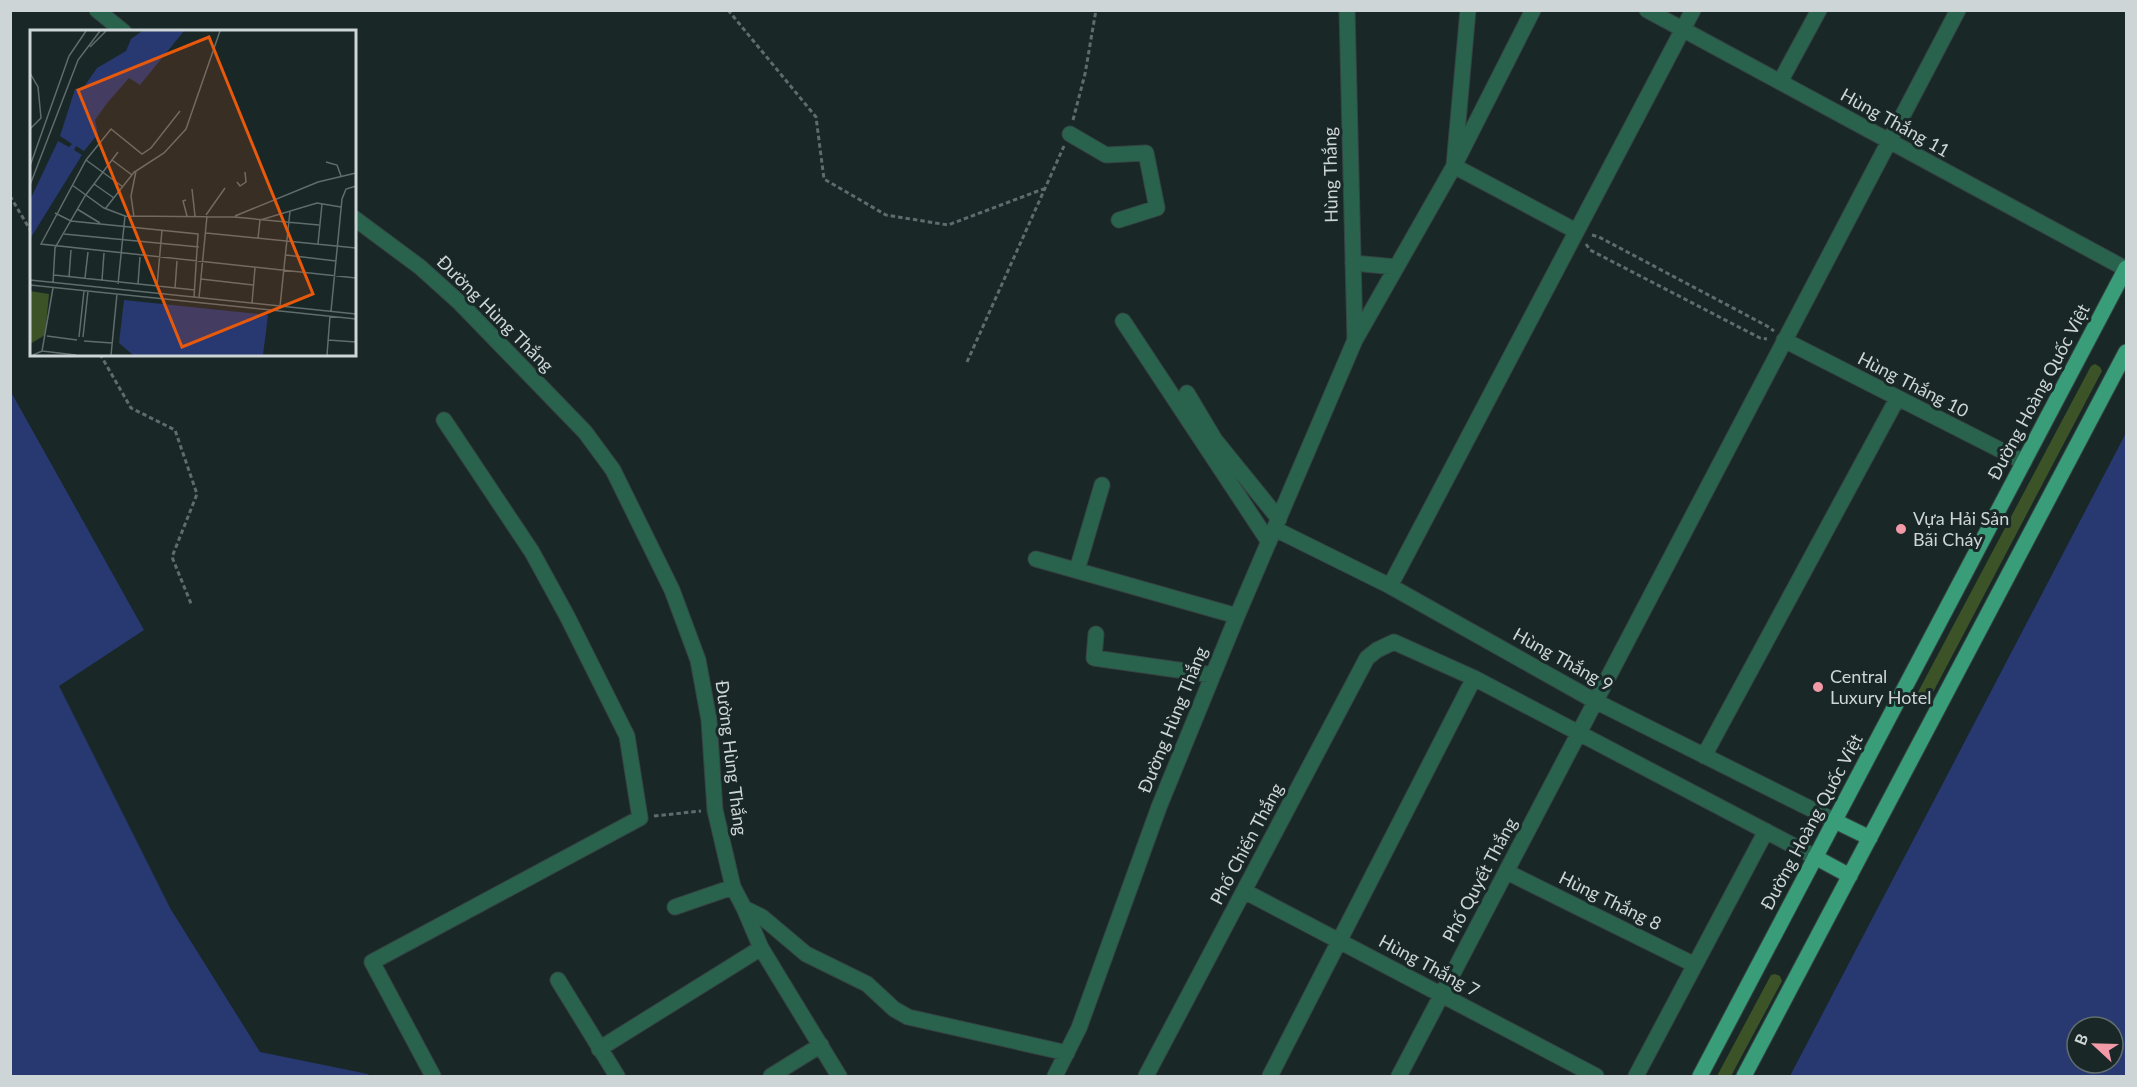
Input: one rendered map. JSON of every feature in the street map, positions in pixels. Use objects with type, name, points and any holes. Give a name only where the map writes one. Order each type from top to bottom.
[{"type":"main road","name":"Đường Hoàng Quốc Việt","points":[[1700,1077],[2126,269]]},
{"type":"main road","points":[[1744,1077],[2127,352]]},
{"type":"main road","points":[[1835,821],[1870,838]]},
{"type":"main road","points":[[1815,857],[1850,876]]},
{"type":"street","points":[[97,10],[122,30]]},
{"type":"street","name":"Hùng Thắng","points":[[1347,10],[1355,340]]},
{"type":"street","points":[[1468,10],[1454,166],[1576,231]]},
{"type":"street","name":"Đường Hùng Thắng","points":[[1054,1077],[1079,1028],[1159,807],[1237,615],[1355,340],[1454,166],[1533,10]]},
{"type":"street","name":"Hùng Thắng 11","points":[[1647,10],[2126,269]]},
{"type":"street","points":[[1390,586],[1693,10]]},
{"type":"street","points":[[1780,82],[1819,10]]},
{"type":"street","name":"Phố Quyết Thắng","points":[[1399,1077],[1958,10]]},
{"type":"street","points":[[1070,134],[1106,155],[1146,153],[1157,208],[1119,220]]},
{"type":"street","name":"Đường Hùng Thắng","points":[[356,219],[420,267],[460,303],[585,432],[613,470],[672,590],[698,660],[709,720],[715,810],[733,887],[761,948],[839,1077]]},
{"type":"street","points":[[1353,263],[1396,267]]},
{"type":"street","points":[[1123,321],[1274,530]]},
{"type":"street","name":"Hùng Thắng 10","points":[[1784,340],[2024,462]]},
{"type":"street","points":[[1187,393],[1274,530]]},
{"type":"street","points":[[1704,756],[1897,399]]},
{"type":"street","points":[[433,1077],[372,962],[640,818],[627,736],[532,552],[444,420]]},
{"type":"street","points":[[1077,570],[1101,485]]},
{"type":"street","name":"Hùng Thắng 9","points":[[1274,530],[1390,586],[1595,701],[1835,821]]},
{"type":"street","points":[[1036,559],[1237,615]]},
{"type":"street","points":[[1096,634],[1094,658],[1213,675]]},
{"type":"street","name":"Phố Chiến Thắng","points":[[1146,1077],[1367,658],[1394,642],[1474,678]]},
{"type":"street","points":[[1270,1077],[1474,678],[1815,857]]},
{"type":"street","points":[[1636,1077],[1766,831]]},
{"type":"street","name":"Hùng Thắng 8","points":[[1507,872],[1695,966]]},
{"type":"street","points":[[675,907],[733,887]]},
{"type":"street","name":"Hùng Thắng 7","points":[[1244,891],[1596,1077]]},
{"type":"street","points":[[744,908],[757,914],[806,954],[872,986],[894,1010],[908,1017],[1067,1053]]},
{"type":"street","points":[[599,1049],[761,948]]},
{"type":"street","points":[[558,980],[617,1077]]},
{"type":"street","points":[[771,1077],[821,1045]]},
{"type":"path","points":[[728,10],[816,117],[824,179],[886,215],[948,225],[1046,188]]},
{"type":"path","points":[[967,362],[1070,134],[1085,74],[1096,10]]},
{"type":"path","points":[[10,196],[30,230]]},
{"type":"path","points":[[1576,231],[1599,237],[1767,326],[1784,340]]},
{"type":"path","points":[[1576,231],[1590,250],[1760,338],[1784,340]]},
{"type":"path","points":[[101,356],[131,408],[176,430],[197,494],[172,557],[192,606]]},
{"type":"path","points":[[640,818],[715,810]]},
{"type":"green space","points":[[2095,364],[2102,371],[1930,698],[1924,700],[1919,697],[1918,692],[2091,366]]},
{"type":"green space","points":[[1771,975],[1780,976],[1782,981],[1731,1076],[1717,1076]]},
{"type":"water","points":[[11,392],[144,630],[59,686],[170,908],[260,1052],[370,1076],[11,1076]]},
{"type":"water","points":[[2126,433],[2126,1076],[1790,1076]]},
{"type":"place","name":"Vựa Hải Sản Bãi Cháy","points":[[1901,529]]},
{"type":"place","name":"Central Luxury Hotel","points":[[1818,687]]}]
